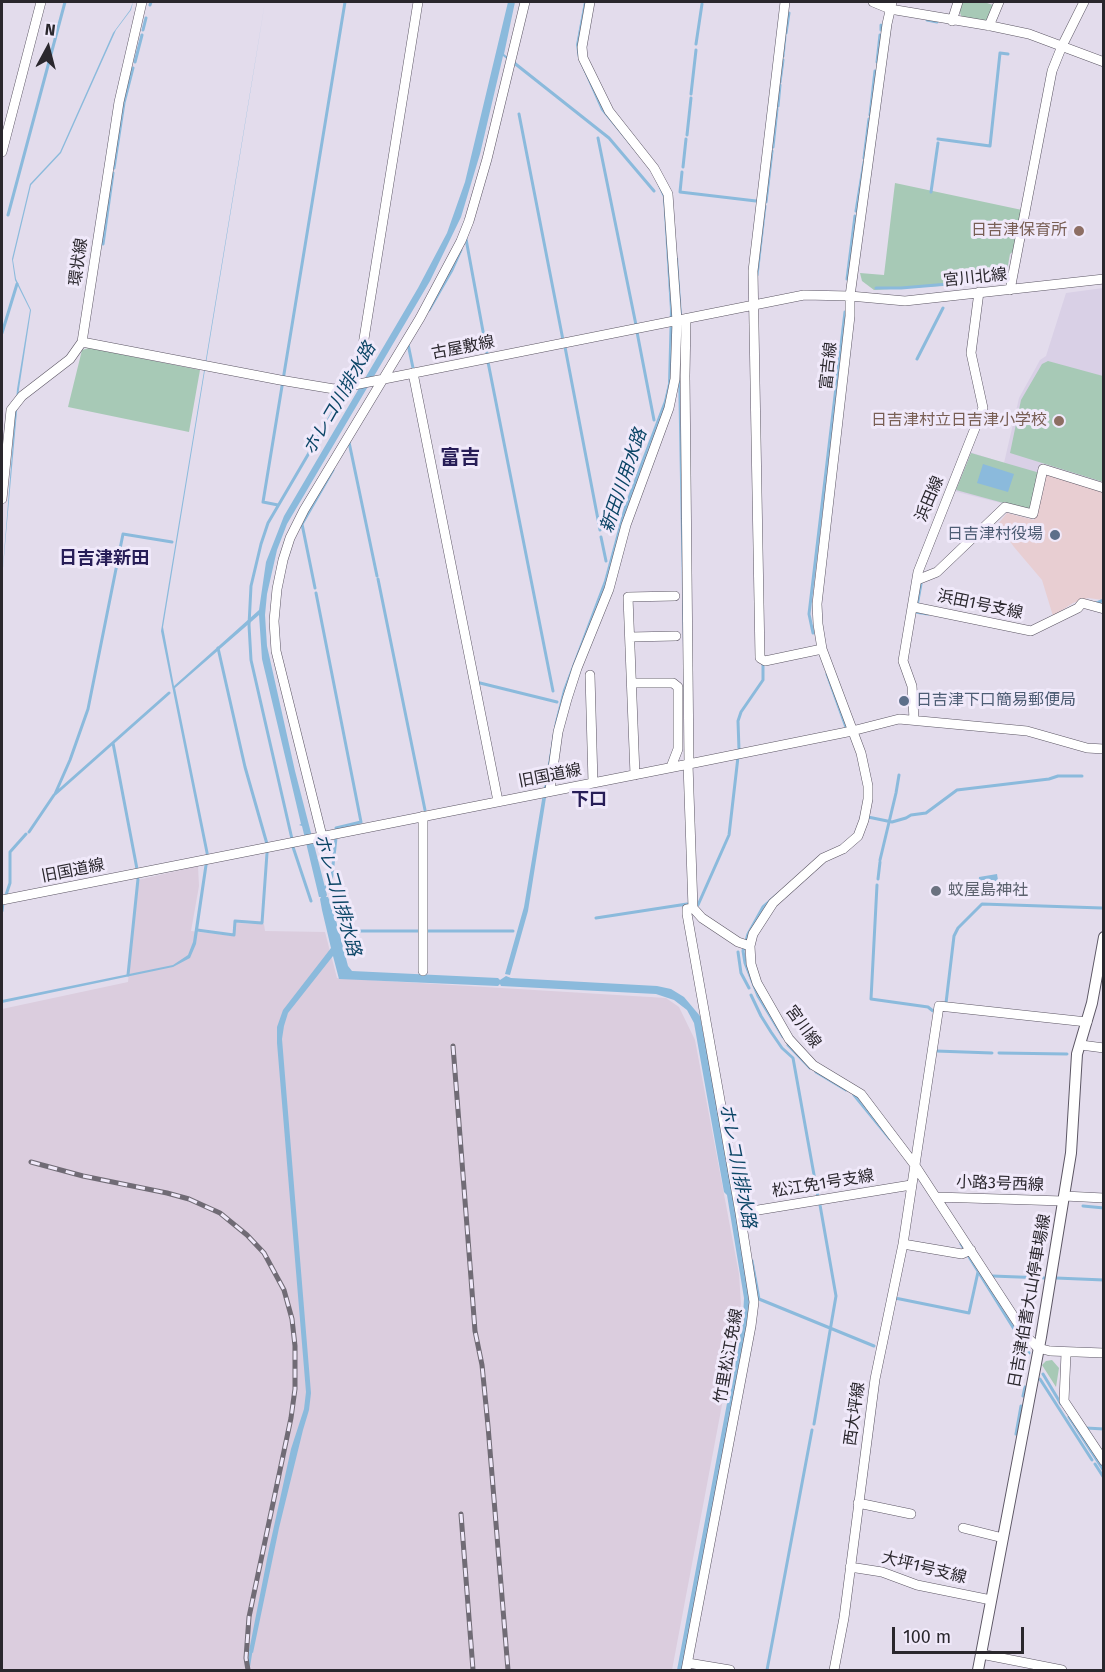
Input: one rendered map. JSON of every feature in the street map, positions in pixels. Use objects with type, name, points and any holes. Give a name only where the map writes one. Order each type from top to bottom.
[{"type":"main road","name":"日吉津伯耆大山停車場線","points":[[978,1671],[1004,1538],[1071,1153],[1077,1054],[1087,1022],[1104,937]]},
{"type":"street","points":[[2,152],[41,2]]},
{"type":"street","name":"環状線","points":[[82,342],[119,102],[142,2]]},
{"type":"street","points":[[355,384],[418,2]]},
{"type":"street","points":[[319,837],[276,651],[274,621],[277,589],[290,538],[303,510],[450,262],[470,221],[525,2]]},
{"type":"street","points":[[590,2],[582,47],[583,58],[609,111],[654,168],[668,194],[682,320],[685,375],[688,764],[693,908],[702,918],[738,942],[750,946],[753,934],[773,903],[823,858],[843,849],[858,836],[867,807],[868,786],[861,753],[852,731]]},
{"type":"street","points":[[785,2],[753,271],[760,658],[765,661],[822,649]]},
{"type":"street","points":[[873,2],[952,21],[1029,34],[1104,62]]},
{"type":"street","points":[[952,21],[958,2]]},
{"type":"street","points":[[989,26],[999,2]]},
{"type":"street","points":[[1010,290],[1052,71],[1084,2]]},
{"type":"street","name":"富吉線","points":[[852,731],[822,649],[817,604],[850,296],[891,5]]},
{"type":"street","name":"宮川北線","points":[[850,296],[905,301],[1104,279]]},
{"type":"street","name":"浜田線","points":[[914,719],[912,686],[903,661],[917,580],[925,551],[981,415],[982,402],[971,353],[979,292]]},
{"type":"street","name":"古屋敷線","points":[[82,342],[334,389],[804,295],[850,296]]},
{"type":"street","points":[[550,790],[558,732],[567,699],[577,668],[609,590],[626,525],[669,408],[682,320]]},
{"type":"street","points":[[2,499],[11,410],[22,396],[70,359],[82,342]]},
{"type":"street","points":[[412,373],[498,801]]},
{"type":"street","points":[[917,580],[937,572],[1005,507],[1033,514],[1043,469],[1104,488]]},
{"type":"street","points":[[635,775],[628,597],[675,596]]},
{"type":"street","name":"浜田1号支線","points":[[914,607],[1031,631],[1078,608],[1082,603],[1104,609]]},
{"type":"street","points":[[630,637],[676,636]]},
{"type":"street","points":[[590,675],[593,783]]},
{"type":"street","points":[[632,683],[673,683],[678,687],[678,749],[671,767]]},
{"type":"street","name":"旧国道線","points":[[2,900],[852,731],[899,718],[1027,731],[1087,748],[1104,749]]},
{"type":"street","points":[[423,816],[423,971]]},
{"type":"street","name":"竹里松江免線","points":[[687,1667],[751,1326],[753,1288],[687,914],[687,909],[693,908]]},
{"type":"street","name":"宮川線","points":[[750,946],[751,964],[757,983],[789,1039],[813,1065],[861,1094],[914,1164],[1027,1337],[1038,1348]]},
{"type":"street","name":"西大坪線","points":[[834,1671],[844,1618],[875,1379],[903,1244],[939,1006],[1087,1022]]},
{"type":"street","points":[[1081,1045],[1104,1048]]},
{"type":"street","name":"松江免1号支線","points":[[740,1213],[911,1185]]},
{"type":"street","name":"小路3号西線","points":[[936,1197],[1104,1198]]},
{"type":"street","points":[[903,1244],[962,1254],[971,1250]]},
{"type":"street","points":[[1038,1348],[1066,1353],[1104,1353]]},
{"type":"street","points":[[1066,1353],[1064,1401],[1104,1461]]},
{"type":"street","points":[[858,1503],[911,1514]]},
{"type":"street","points":[[963,1528],[1004,1538]]},
{"type":"street","name":"大坪1号支線","points":[[850,1567],[882,1572],[917,1585],[991,1600]]},
{"type":"street","points":[[981,1654],[1062,1671]]},
{"type":"street","points":[[687,1667],[730,1671]]},
{"type":"shaded area","name":"日吉津村立日吉津小学校","points":[[1103,288],[1103,485],[1042,466],[1029,510],[953,491],[970,452],[1004,463],[1019,398],[1040,360],[1046,356],[1066,293]]},
{"type":"shaded area","name":"日吉津村役場","points":[[1045,474],[1103,492],[1103,600],[1088,598],[1073,603],[1053,616],[1042,580],[998,524],[1007,513],[1034,520]]},
{"type":"shaded area","points":[[198,866],[199,886],[191,931],[234,936],[236,923],[264,924],[265,931],[325,932],[337,978],[666,998],[679,1007],[695,1040],[739,1274],[741,1304],[672,1670],[2,1670],[2,1009],[128,982],[138,880]]},
{"type":"green space","points":[[962,2],[984,2],[996,6],[988,23],[962,18],[959,10]]},
{"type":"green space","points":[[895,183],[1022,210],[1005,282],[874,290],[862,281],[860,273],[884,275]]},
{"type":"green space","points":[[89,348],[200,370],[189,432],[68,407],[82,350]]},
{"type":"green space","points":[[1048,361],[1103,376],[1103,482],[1010,453],[1021,400],[1042,364]]},
{"type":"green space","points":[[971,453],[1040,473],[1029,510],[956,490]]},
{"type":"green space","points":[[1052,1360],[1059,1368],[1056,1387],[1042,1365]]},
{"type":"water","points":[[133,2],[131,10],[116,30],[61,153],[31,185],[13,260],[16,279],[31,310],[19,389],[2,579],[17,389],[30,310],[15,280],[12,259],[30,184],[60,152],[113,33],[130,10]]},
{"type":"water","points":[[265,2],[163,627],[174,686],[259,610],[266,562],[284,516],[418,288],[447,233],[465,182],[508,2],[515,2],[504,54],[514,62],[513,64],[503,56],[480,154],[461,217],[430,281],[287,524],[277,550],[267,594],[265,615],[267,646],[326,897],[333,909],[348,966],[352,971],[498,978],[500,980],[506,976],[657,986],[671,989],[684,997],[700,1016],[750,1300],[749,1318],[684,1670],[677,1670],[743,1318],[744,1298],[694,1023],[687,1010],[674,1000],[656,994],[501,986],[500,984],[498,986],[339,979],[333,956],[288,1013],[282,1039],[311,1393],[309,1410],[279,1528],[253,1653],[249,1651],[269,1549],[291,1449],[304,1409],[306,1392],[277,1027],[283,1010],[331,948],[321,897],[319,897],[302,826],[299,825],[301,824],[262,659],[259,615],[175,688],[209,855],[196,944],[190,958],[173,967],[2,1003],[2,1000],[173,965],[188,955],[193,942],[206,855],[161,631]]},
{"type":"water","points":[[584,2],[588,2],[579,45],[601,103],[655,171],[665,191],[674,317],[672,381],[668,402],[588,633],[548,785],[528,911],[510,975],[505,974],[524,907],[555,722],[563,690],[604,581],[624,507],[664,401],[668,384],[670,310],[663,197],[652,172],[601,110],[578,58],[576,45]]},
{"type":"water","points":[[676,258],[678,258],[682,316],[680,379],[685,758]]},
{"type":"water","points":[[983,464],[1014,474],[1008,492],[977,483]]},
{"type":"water","points":[[997,874],[998,880],[987,882],[988,885],[978,889],[979,877]]},
{"type":"waterway","points":[[8,215],[65,2]]},
{"type":"waterway","points":[[278,505],[263,502],[345,2]]},
{"type":"waterway","points":[[696,44],[702,4]]},
{"type":"waterway","points":[[786,33],[789,13]]},
{"type":"waterway","points":[[143,30],[146,18]]},
{"type":"waterway","points":[[927,20],[937,22]]},
{"type":"waterway","points":[[881,25],[881,30]]},
{"type":"waterway","points":[[135,62],[142,35]]},
{"type":"waterway","points":[[877,62],[880,35]]},
{"type":"waterway","points":[[783,56],[785,36]]},
{"type":"waterway","points":[[691,94],[696,50]]},
{"type":"waterway","points":[[938,139],[990,146],[1000,53],[1008,54]]},
{"type":"waterway","points":[[780,82],[783,60]]},
{"type":"waterway","points":[[513,62],[609,138],[654,191]]},
{"type":"waterway","points":[[114,168],[124,103],[133,68]]},
{"type":"waterway","points":[[870,115],[875,71]]},
{"type":"waterway","points":[[778,106],[780,85]]},
{"type":"waterway","points":[[687,135],[691,98]]},
{"type":"waterway","points":[[773,147],[777,109]]},
{"type":"waterway","points":[[519,114],[563,340]]},
{"type":"waterway","points":[[864,158],[869,119]]},
{"type":"waterway","points":[[598,138],[636,325]]},
{"type":"waterway","points":[[683,167],[686,139]]},
{"type":"waterway","points":[[931,192],[938,143]]},
{"type":"waterway","points":[[766,202],[772,151]]},
{"type":"waterway","points":[[856,211],[864,162]]},
{"type":"waterway","points":[[682,172],[680,192],[756,201]]},
{"type":"waterway","points":[[103,244],[113,173]]},
{"type":"waterway","points":[[757,275],[765,206]]},
{"type":"waterway","points":[[847,279],[855,216]]},
{"type":"waterway","points":[[466,239],[487,353]]},
{"type":"waterway","points":[[429,310],[461,250]]},
{"type":"waterway","points":[[876,288],[972,282]]},
{"type":"waterway","points":[[2,333],[17,284]]},
{"type":"waterway","points":[[917,359],[943,308]]},
{"type":"waterway","points":[[813,633],[809,614],[845,312]]},
{"type":"waterway","points":[[637,332],[654,420]]},
{"type":"waterway","points":[[408,344],[413,368]]},
{"type":"waterway","name":"新田川用水路","points":[[565,347],[600,530]]},
{"type":"waterway","points":[[488,362],[553,691]]},
{"type":"waterway","name":"ホレコ川排水路","points":[[292,839],[251,660],[249,625],[251,586],[268,523],[347,388]]},
{"type":"waterway","points":[[349,442],[377,576]]},
{"type":"waterway","points":[[315,588],[302,524],[333,470]]},
{"type":"waterway","points":[[55,794],[88,709],[123,534],[172,542]]},
{"type":"waterway","name":"新田川用水路","points":[[601,537],[606,561]]},
{"type":"waterway","points":[[378,579],[425,810]]},
{"type":"waterway","points":[[917,606],[921,584]]},
{"type":"waterway","name":"ホレコ川排水路","points":[[316,593],[361,822],[336,828],[331,883],[322,890]]},
{"type":"waterway","points":[[1094,604],[1104,600]]},
{"type":"waterway","points":[[915,612],[928,614]]},
{"type":"waterway","points":[[218,648],[245,767],[267,844]]},
{"type":"waterway","points":[[739,750],[738,721],[741,712],[763,680],[763,663]]},
{"type":"waterway","points":[[827,674],[847,730]]},
{"type":"waterway","points":[[480,683],[557,702]]},
{"type":"waterway","points":[[29,832],[54,795],[169,693]]},
{"type":"waterway","points":[[113,743],[137,869]]},
{"type":"waterway","points":[[698,905],[729,835],[738,757]]},
{"type":"waterway","points":[[880,860],[899,775]]},
{"type":"waterway","points":[[868,817],[892,822],[911,815],[926,813],[957,790],[1058,776],[1082,776]]},
{"type":"waterway","points":[[6,895],[10,883],[10,852],[26,834]]},
{"type":"waterway","points":[[293,847],[311,901]]},
{"type":"waterway","points":[[197,930],[234,935],[235,921],[262,923],[267,853]]},
{"type":"waterway","points":[[878,879],[880,862]]},
{"type":"waterway","points":[[128,975],[138,879]]},
{"type":"waterway","points":[[877,885],[871,999],[928,1007],[933,1011]]},
{"type":"waterway","points":[[778,894],[763,907],[748,934],[743,951],[745,963],[758,996],[783,1037]]},
{"type":"waterway","points":[[2,911],[3,903]]},
{"type":"waterway","points":[[596,918],[687,904]]},
{"type":"waterway","points":[[946,1003],[954,936],[958,928],[982,904],[1102,908]]},
{"type":"waterway","name":"ホレコ川排水路","points":[[344,931],[419,931]]},
{"type":"waterway","points":[[428,931],[513,931]]},
{"type":"waterway","points":[[738,952],[741,973],[749,988]]},
{"type":"waterway","points":[[751,995],[771,1032],[782,1048],[793,1058],[818,1197]]},
{"type":"waterway","points":[[788,1045],[810,1068]]},
{"type":"waterway","points":[[936,1051],[992,1053]]},
{"type":"waterway","points":[[999,1053],[1067,1054]]},
{"type":"waterway","points":[[816,1072],[846,1090]]},
{"type":"waterway","points":[[854,1095],[890,1139]]},
{"type":"waterway","points":[[814,1424],[836,1296],[820,1205]]},
{"type":"waterway","points":[[1083,1206],[1104,1208]]},
{"type":"waterway","points":[[961,1244],[1029,1353]]},
{"type":"waterway","points":[[752,1261],[759,1299],[874,1346]]},
{"type":"waterway","points":[[895,1298],[969,1313],[978,1272]]},
{"type":"waterway","points":[[992,1276],[1045,1278]]},
{"type":"waterway","points":[[1056,1278],[1104,1280]]},
{"type":"waterway","points":[[1043,1374],[1061,1404]]},
{"type":"waterway","points":[[1040,1379],[1092,1460]]},
{"type":"waterway","points":[[1023,1396],[1025,1387]]},
{"type":"waterway","points":[[1016,1434],[1021,1406]]},
{"type":"waterway","points":[[1069,1417],[1104,1471]]},
{"type":"waterway","points":[[1086,1428],[1104,1429]]},
{"type":"waterway","points":[[767,1670],[812,1430]]},
{"type":"waterway","points":[[1095,1464],[1104,1478]]},
{"type":"waterway","points":[[248,1670],[251,1651]]},
{"type":"railway","points":[[453,1046],[475,1331],[482,1365],[488,1426],[508,1670]]},
{"type":"railway","points":[[31,1162],[83,1176],[167,1193],[189,1199],[220,1213],[247,1235],[264,1253],[284,1290],[292,1319],[295,1346],[295,1389],[291,1418],[249,1617],[246,1658],[248,1670]]},
{"type":"railway","points":[[461,1514],[473,1670]]},
{"type":"place","name":"日吉津保育所","points":[[1079,231]]},
{"type":"place","name":"日吉津村立日吉津小学校","points":[[1059,421]]},
{"type":"place","name":"日吉津村役場","points":[[1055,535]]},
{"type":"place","name":"日吉津下口簡易郵便局","points":[[904,701]]},
{"type":"place","name":"蚊屋島神社","points":[[936,891]]},
{"type":"district","name":"富吉","points":[[460,458]]},
{"type":"district","name":"日吉津新田","points":[[104,559]]},
{"type":"district","name":"下口","points":[[589,800]]}]
